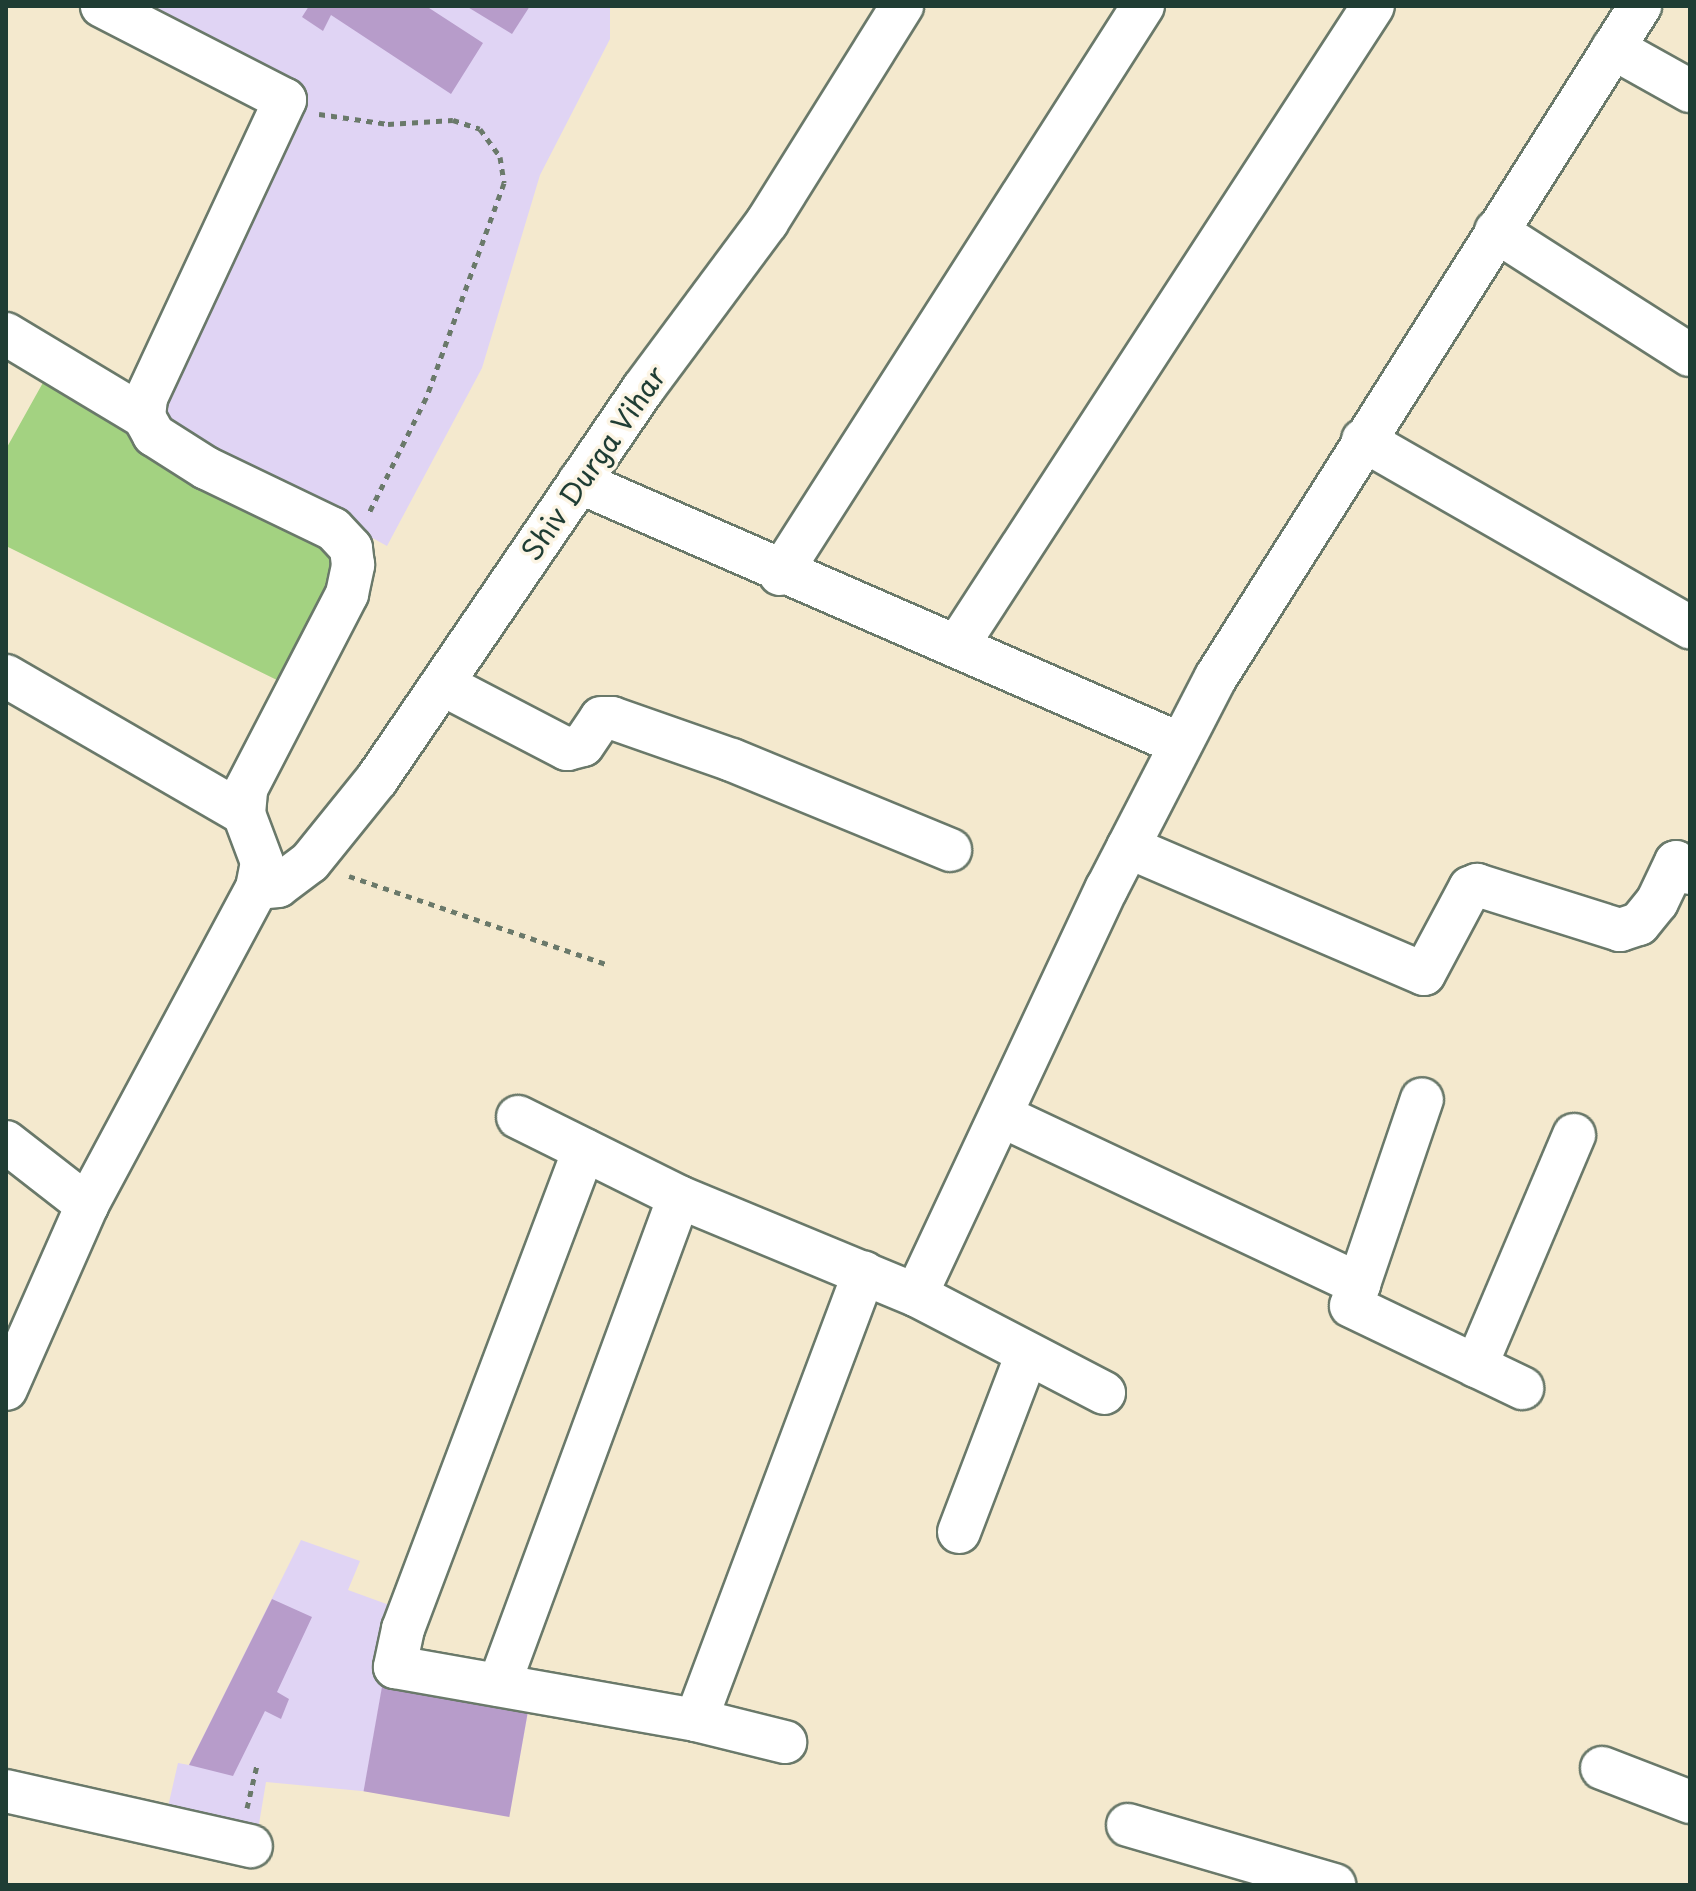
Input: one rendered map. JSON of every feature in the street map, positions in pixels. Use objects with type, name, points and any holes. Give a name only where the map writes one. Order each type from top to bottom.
[{"type":"street","points":[[102,6],[285,100],[151,386],[144,417]]},
{"type":"street","name":"Shiv Durga Vihar","points":[[257,888],[278,886],[310,862],[377,779],[579,482],[767,222],[902,6]]},
{"type":"street","points":[[780,574],[1143,6]]},
{"type":"street","points":[[957,646],[1373,6]]},
{"type":"street","points":[[916,1295],[1128,847],[1216,677],[1640,6]]},
{"type":"street","points":[[1613,48],[1690,91]]},
{"type":"street","points":[[1496,231],[1690,355]]},
{"type":"street","points":[[6,334],[144,417],[154,435],[206,468],[333,529],[351,548],[347,594],[246,789],[244,814],[262,862],[257,888],[87,1205],[6,1389]]},
{"type":"street","points":[[1363,440],[1690,627]]},
{"type":"street","points":[[579,482],[780,574],[957,646],[1180,744]]},
{"type":"street","points":[[6,676],[244,814]]},
{"type":"street","points":[[442,684],[567,749],[583,745],[601,718],[612,718],[732,760],[950,850]]},
{"type":"street","points":[[1128,847],[1424,974],[1470,888],[1477,885],[1620,930],[1639,924],[1657,902],[1676,862],[1690,873]]},
{"type":"street","points":[[1422,1099],[1351,1306],[1522,1388]]},
{"type":"street","points":[[1002,1116],[1359,1284]]},
{"type":"street","points":[[518,1117],[679,1197],[916,1295],[1104,1393]]},
{"type":"street","points":[[1476,1366],[1574,1135]]},
{"type":"street","points":[[6,1142],[87,1205]]},
{"type":"street","points":[[584,1150],[403,1629],[395,1667],[696,1720],[785,1742]]},
{"type":"street","points":[[499,1685],[679,1197]]},
{"type":"street","points":[[696,1720],[864,1273]]},
{"type":"street","points":[[959,1532],[1027,1354]]},
{"type":"street","points":[[1602,1768],[1690,1802]]},
{"type":"street","points":[[6,1791],[251,1846]]},
{"type":"street","points":[[1128,1825],[1334,1885]]},
{"type":"path","points":[[285,100],[326,117],[388,124],[453,120],[480,129],[500,157],[504,183],[426,398],[351,548]]},
{"type":"path","points":[[310,862],[609,965]]},
{"type":"shaded area","points":[[138,6],[610,6],[610,39],[540,175],[482,368],[387,546],[174,429],[160,398],[302,87]]},
{"type":"shaded area","points":[[301,1540],[360,1561],[348,1590],[392,1606],[376,1680],[529,1706],[511,1805],[266,1782],[257,1836],[167,1811],[178,1763],[189,1765]]},
{"type":"green space","points":[[45,379],[115,414],[151,458],[328,543],[332,590],[283,683],[6,546],[6,449]]},
{"type":"building","points":[[309,6],[426,6],[483,43],[451,94],[331,15],[323,31],[302,17]]},
{"type":"building","points":[[466,6],[530,6],[512,34]]},
{"type":"building","points":[[272,1599],[312,1617],[277,1692],[289,1699],[281,1719],[265,1711],[233,1776],[189,1765]]},
{"type":"building","points":[[383,1681],[529,1707],[509,1817],[364,1791]]}]
